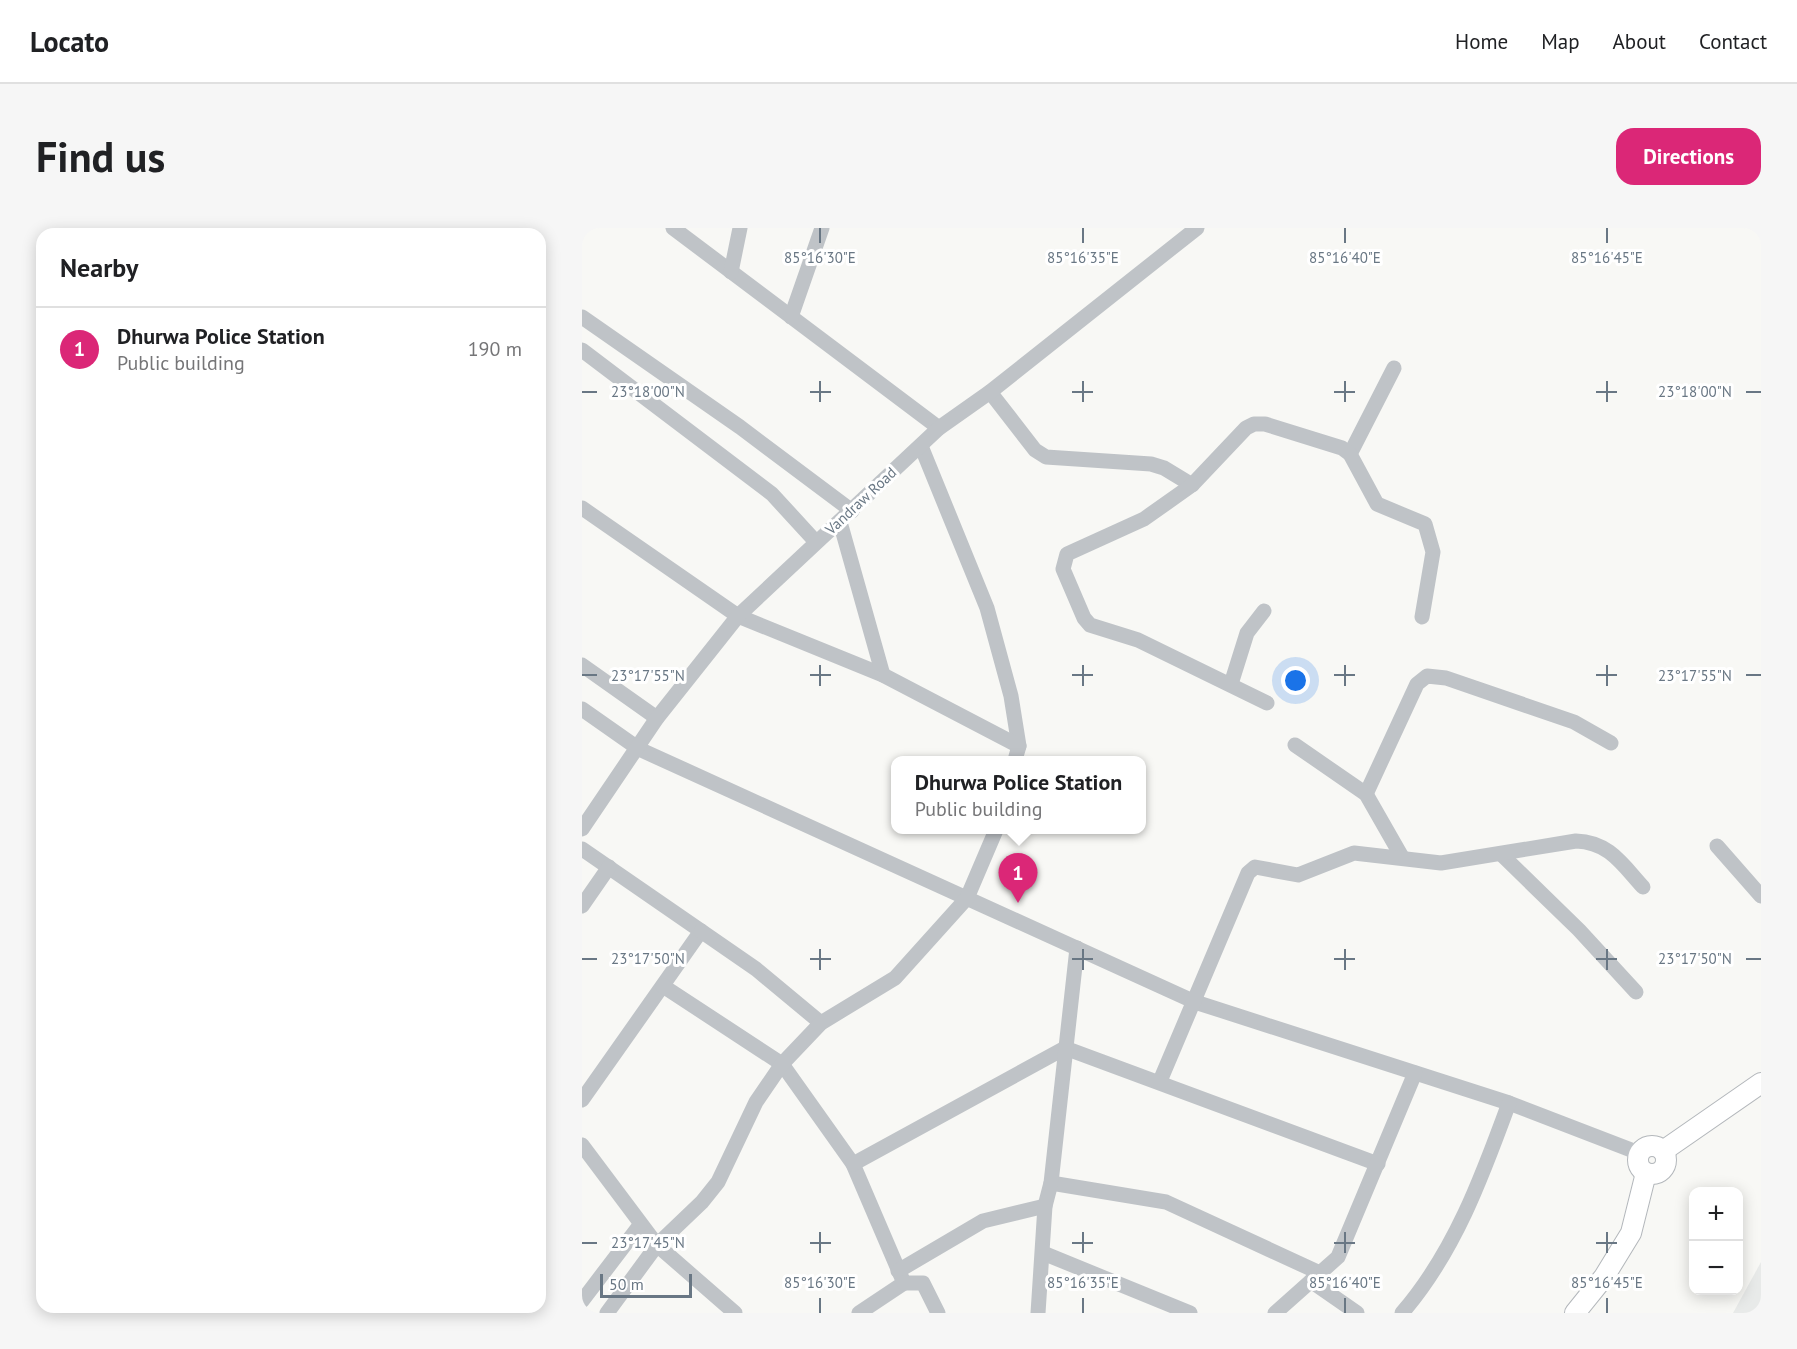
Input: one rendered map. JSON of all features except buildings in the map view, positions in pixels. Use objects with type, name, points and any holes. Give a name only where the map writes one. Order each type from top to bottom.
[{"type":"main road","points":[[1664,1151],[1761,1083]]},
{"type":"main road","points":[[1651,1146],[1664,1151],[1666,1160],[1664,1169],[1656,1174],[1646,1173],[1639,1167],[1639,1153],[1651,1146]]},
{"type":"main road","points":[[1575,1313],[1604,1277],[1631,1233],[1646,1173]]},
{"type":"street","points":[[673,228],[939,428]]},
{"type":"street","points":[[731,272],[740,228]]},
{"type":"street","points":[[791,317],[822,228]]},
{"type":"street","name":"Vandraw Road","points":[[582,829],[639,749],[657,718],[738,616],[939,428],[990,392],[1197,228]]},
{"type":"street","points":[[582,317],[740,427],[852,511]]},
{"type":"street","points":[[582,350],[772,494],[816,542]]},
{"type":"street","points":[[1350,454],[1394,368]]},
{"type":"street","points":[[990,392],[1035,450],[1046,457],[1151,464],[1164,468],[1192,485]]},
{"type":"street","points":[[1267,703],[1138,640],[1090,625],[1084,618],[1063,569],[1068,554],[1144,519],[1192,485],[1246,428],[1254,424],[1265,424],[1333,444],[1350,454],[1377,504],[1384,509],[1421,520],[1428,528],[1433,552],[1422,617]]},
{"type":"street","points":[[921,446],[987,608],[1011,696],[1017,753]]},
{"type":"street","points":[[582,508],[738,616],[883,675],[1017,753]]},
{"type":"street","points":[[840,522],[883,675]]},
{"type":"street","points":[[1231,684],[1247,633],[1264,611]]},
{"type":"street","points":[[582,665],[657,718]]},
{"type":"street","points":[[1366,794],[1417,684],[1427,676],[1446,678],[1574,722],[1611,743]]},
{"type":"street","points":[[582,709],[639,749],[1195,1002],[1509,1104],[1639,1153]]},
{"type":"street","points":[[1295,745],[1366,794],[1402,857]]},
{"type":"street","points":[[607,1313],[657,1245],[702,1202],[718,1182],[756,1102],[782,1064],[821,1023],[895,978],[968,898],[994,834]]},
{"type":"street","points":[[1160,1081],[1250,870],[1260,867],[1298,875],[1354,853],[1441,863],[1502,855],[1576,841],[1601,845],[1616,857],[1643,887]]},
{"type":"street","points":[[1717,846],[1761,896]]},
{"type":"street","points":[[582,849],[756,969],[821,1023]]},
{"type":"street","points":[[1502,855],[1579,930],[1636,992]]},
{"type":"street","points":[[582,906],[609,867]]},
{"type":"street","points":[[582,1100],[701,931]]},
{"type":"street","points":[[1038,1313],[1045,1206],[1051,1183],[1077,948]]},
{"type":"street","points":[[663,986],[782,1064],[854,1164],[901,1277]]},
{"type":"street","points":[[854,1164],[1065,1047],[1378,1164]]},
{"type":"street","points":[[1275,1313],[1338,1257],[1415,1073]]},
{"type":"street","points":[[1402,1313],[1417,1296],[1473,1202],[1509,1104]]},
{"type":"street","points":[[582,1145],[657,1245],[735,1313]]},
{"type":"street","points":[[1051,1183],[1166,1202],[1315,1277],[1358,1313]]},
{"type":"street","points":[[859,1313],[901,1277],[983,1221],[1045,1206]]},
{"type":"street","points":[[582,1301],[640,1225]]},
{"type":"street","points":[[1043,1253],[1190,1313]]},
{"type":"street","points":[[901,1277],[923,1283],[938,1313]]},
{"type":"shaded area","points":[[1761,1262],[1761,1313],[1733,1313]]},
{"type":"place","name":"Dhurwa Police Station","points":[[1018,903]]}]
